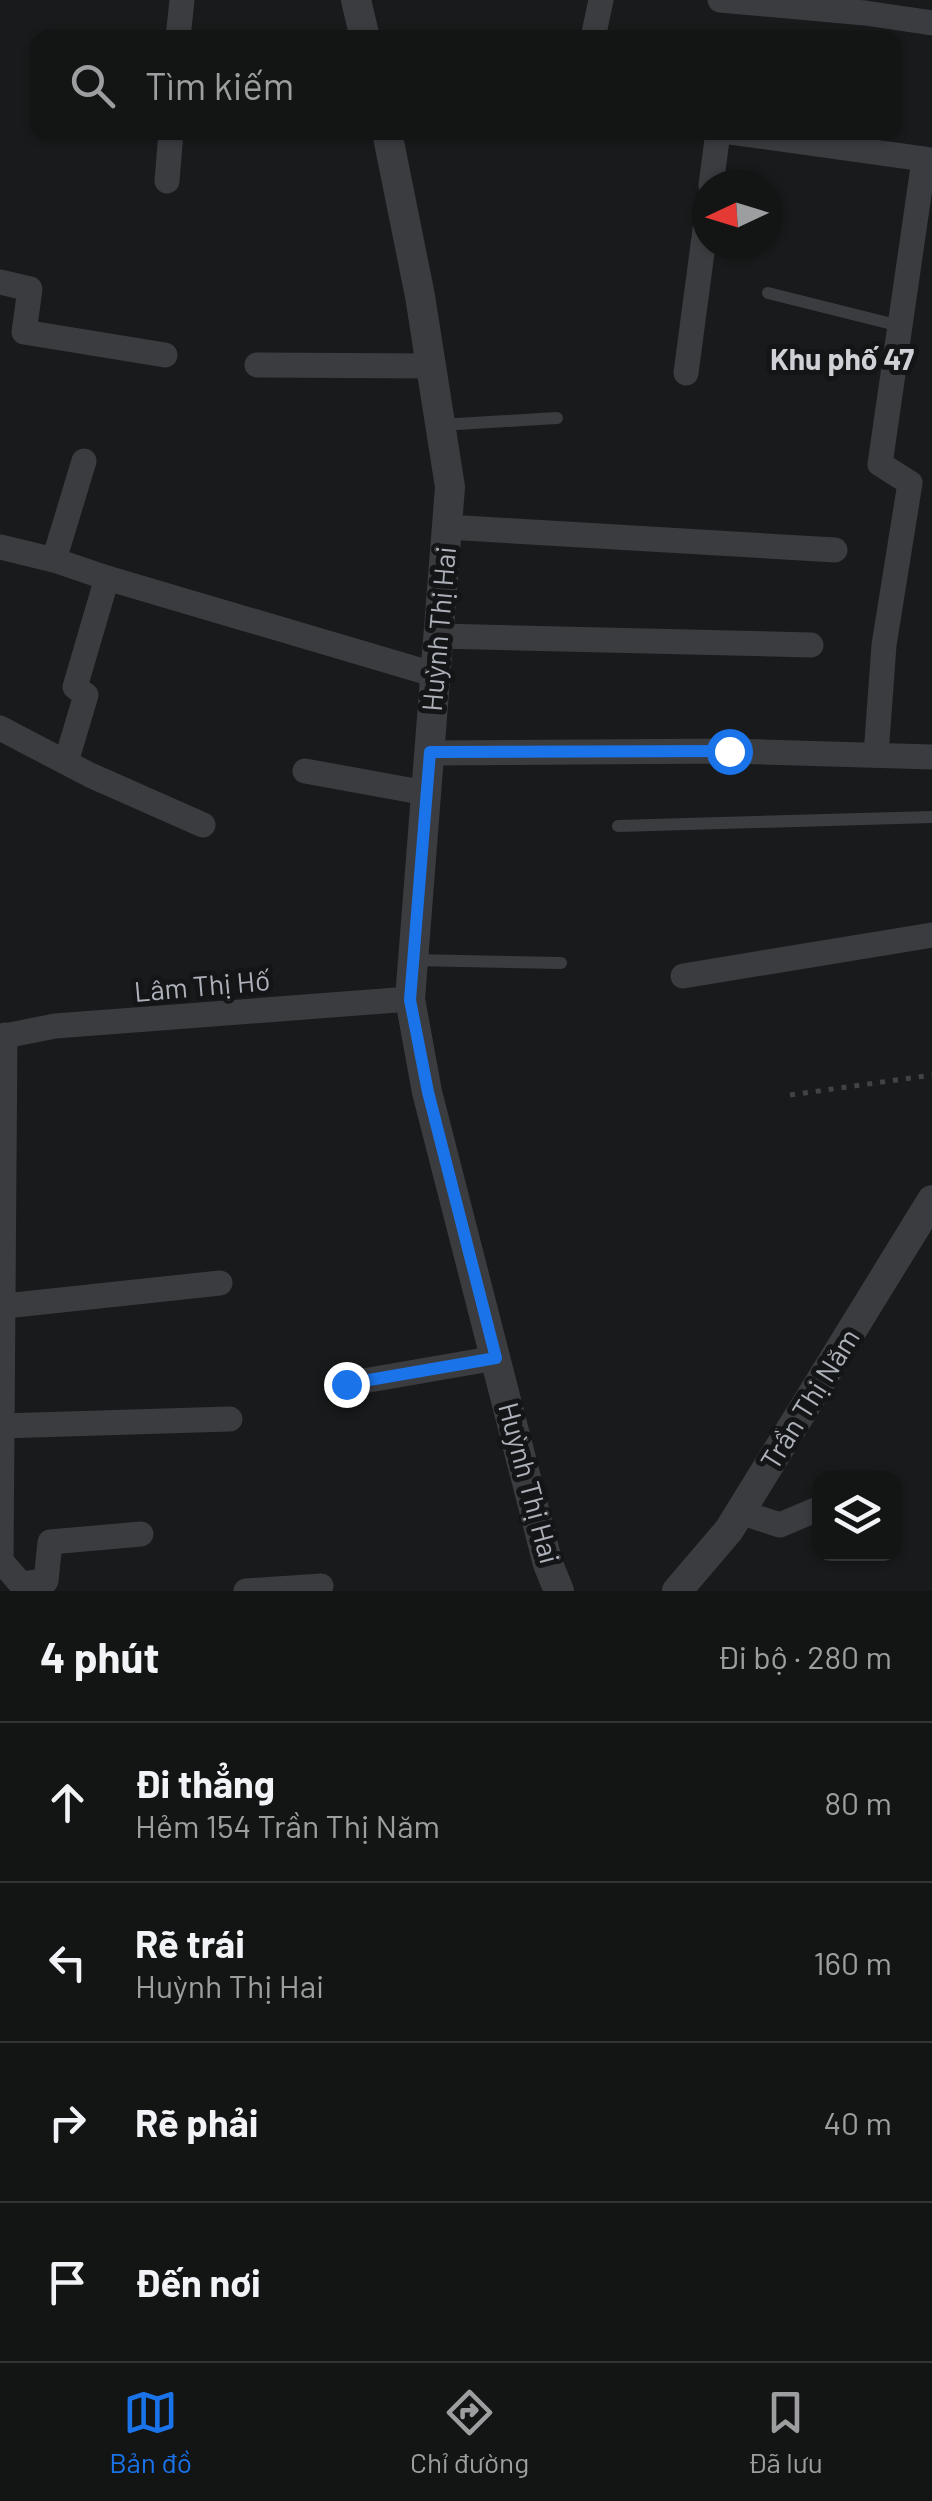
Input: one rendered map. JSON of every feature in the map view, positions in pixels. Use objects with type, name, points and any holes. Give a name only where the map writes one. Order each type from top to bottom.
[{"type":"street","points":[[179,30],[182,0]]},
{"type":"street","points":[[356,0],[362,30]]},
{"type":"street","points":[[595,30],[601,0]]},
{"type":"street","points":[[720,0],[865,13],[932,24]]},
{"type":"street","points":[[166,181],[169,140]]},
{"type":"street","name":"Huỳnh Thị Hai","points":[[389,140],[450,487],[410,1000],[428,1092],[548,1564],[559,1591]]},
{"type":"street","points":[[713,170],[717,140]]},
{"type":"street","points":[[787,140],[928,160],[880,464],[910,482],[884,645],[876,755]]},
{"type":"street","points":[[686,373],[701,260]]},
{"type":"street","points":[[0,282],[30,289],[24,332],[165,355]]},
{"type":"street","points":[[258,365],[431,366]]},
{"type":"street","points":[[54,560],[84,460]]},
{"type":"street","points":[[447,527],[835,550]]},
{"type":"street","points":[[0,547],[436,675]]},
{"type":"street","points":[[66,762],[86,695],[75,687],[107,578]]},
{"type":"street","points":[[439,636],[811,644]]},
{"type":"street","points":[[0,728],[90,776],[203,825]]},
{"type":"street","points":[[430,752],[657,751],[932,757]]},
{"type":"street","points":[[305,771],[426,793]]},
{"type":"street","points":[[684,976],[932,935]]},
{"type":"street","name":"Lâm Thị Hố","points":[[2,1036],[55,1026],[410,1000]]},
{"type":"street","points":[[2,1036],[5,1306],[1,1561],[21,1584],[49,1586],[50,1542],[141,1534]]},
{"type":"street","name":"Trần Thị Năm","points":[[677,1591],[730,1530],[932,1200]]},
{"type":"street","points":[[5,1306],[220,1283]]},
{"type":"street","points":[[346,1384],[496,1358]]},
{"type":"street","points":[[2,1426],[230,1420]]},
{"type":"street","points":[[740,1512],[780,1525],[812,1511]]},
{"type":"street","points":[[246,1591],[321,1586]]},
{"type":"lane","points":[[768,293],[900,326]]},
{"type":"lane","points":[[440,425],[557,418]]},
{"type":"lane","points":[[618,826],[932,817]]},
{"type":"lane","points":[[413,960],[561,962]]},
{"type":"path","points":[[790,1095],[932,1075]]},
{"type":"district","name":"Khu phố 47","points":[[842,360]]},
{"type":"route","points":[[346,1384],[496,1358],[428,1092],[410,1000],[430,752],[729,751]]}]
